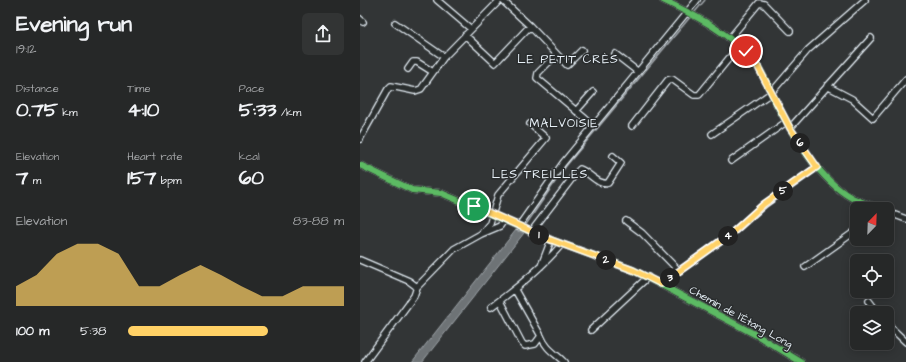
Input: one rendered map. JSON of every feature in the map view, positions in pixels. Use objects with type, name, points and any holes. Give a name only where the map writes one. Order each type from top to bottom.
[{"type":"street","points":[[437,0],[471,29]]},
{"type":"street","points":[[360,139],[388,89],[392,86],[415,91],[421,89],[444,57],[501,0],[530,26],[567,65],[582,50]]},
{"type":"street","points":[[663,0],[730,38],[739,46],[757,65],[786,122],[817,167],[852,198],[862,202]]},
{"type":"street","points":[[518,227],[562,163],[637,72],[690,14],[697,0]]},
{"type":"street","points":[[712,134],[771,93],[808,50],[865,0]]},
{"type":"street","points":[[730,38],[759,3],[764,4],[790,31]]},
{"type":"street","points":[[395,22],[444,57]]},
{"type":"street","points":[[465,35],[495,63],[530,26]]},
{"type":"street","points":[[790,128],[871,38]]},
{"type":"street","points":[[632,126],[668,80],[672,79],[694,95],[699,95],[739,46]]},
{"type":"street","points":[[614,54],[637,72]]},
{"type":"street","points":[[556,55],[538,73],[537,78],[593,126]]},
{"type":"street","points":[[408,69],[413,62],[417,62],[433,72]]},
{"type":"street","points":[[827,86],[852,99],[873,118],[906,79]]},
{"type":"street","points":[[576,111],[593,92]]},
{"type":"street","points":[[731,161],[786,122]]},
{"type":"street","points":[[481,234],[490,223],[491,214],[496,204],[498,195],[546,138],[530,124]]},
{"type":"street","points":[[531,232],[576,172],[580,169],[600,182],[604,184],[608,183],[621,163],[612,156]]},
{"type":"street","name":"Chemin de l'Étang Long","points":[[360,165],[412,190],[441,193],[518,227],[633,270],[758,336],[801,362]]},
{"type":"street","points":[[661,284],[732,233],[764,204],[817,167]]},
{"type":"street","points":[[894,214],[905,218]]},
{"type":"street","points":[[365,362],[414,296],[417,287],[454,249],[481,234],[500,226],[504,220]]},
{"type":"street","points":[[626,221],[642,233],[679,271]]},
{"type":"street","points":[[805,267],[850,235]]},
{"type":"street","points":[[541,266],[551,240]]},
{"type":"street","points":[[491,307],[515,290],[562,244]]},
{"type":"street","points":[[360,260],[409,281],[417,287]]},
{"type":"street","points":[[591,330],[648,277]]},
{"type":"street","points":[[515,290],[548,349],[564,362]]},
{"type":"street","points":[[500,301],[525,346],[535,344],[541,336]]},
{"type":"street","points":[[869,301],[873,306]]},
{"type":"street","points":[[894,331],[906,342]]},
{"type":"shaded area","points":[[516,230],[524,233],[422,362],[412,362]]},
{"type":"waterway","points":[[694,13],[705,0]]},
{"type":"waterway","points":[[525,226],[566,166],[691,16]]},
{"type":"cycle path","points":[[663,0],[712,26],[746,52],[764,77],[776,103],[799,143],[818,169],[840,190],[852,198],[862,202]]},
{"type":"cycle path","points":[[360,165],[412,190],[441,193],[551,240],[633,270],[758,336],[801,362]]},
{"type":"district","name":"LE PETIT CRÈS","points":[[568,59]]},
{"type":"district","name":"MALVOISIE","points":[[564,123]]},
{"type":"district","name":"LES TREILLES","points":[[540,174]]},
{"type":"route","points":[[474,206],[518,227],[633,270],[661,284],[732,233],[764,204],[817,167],[790,128],[757,65],[746,51]]}]
